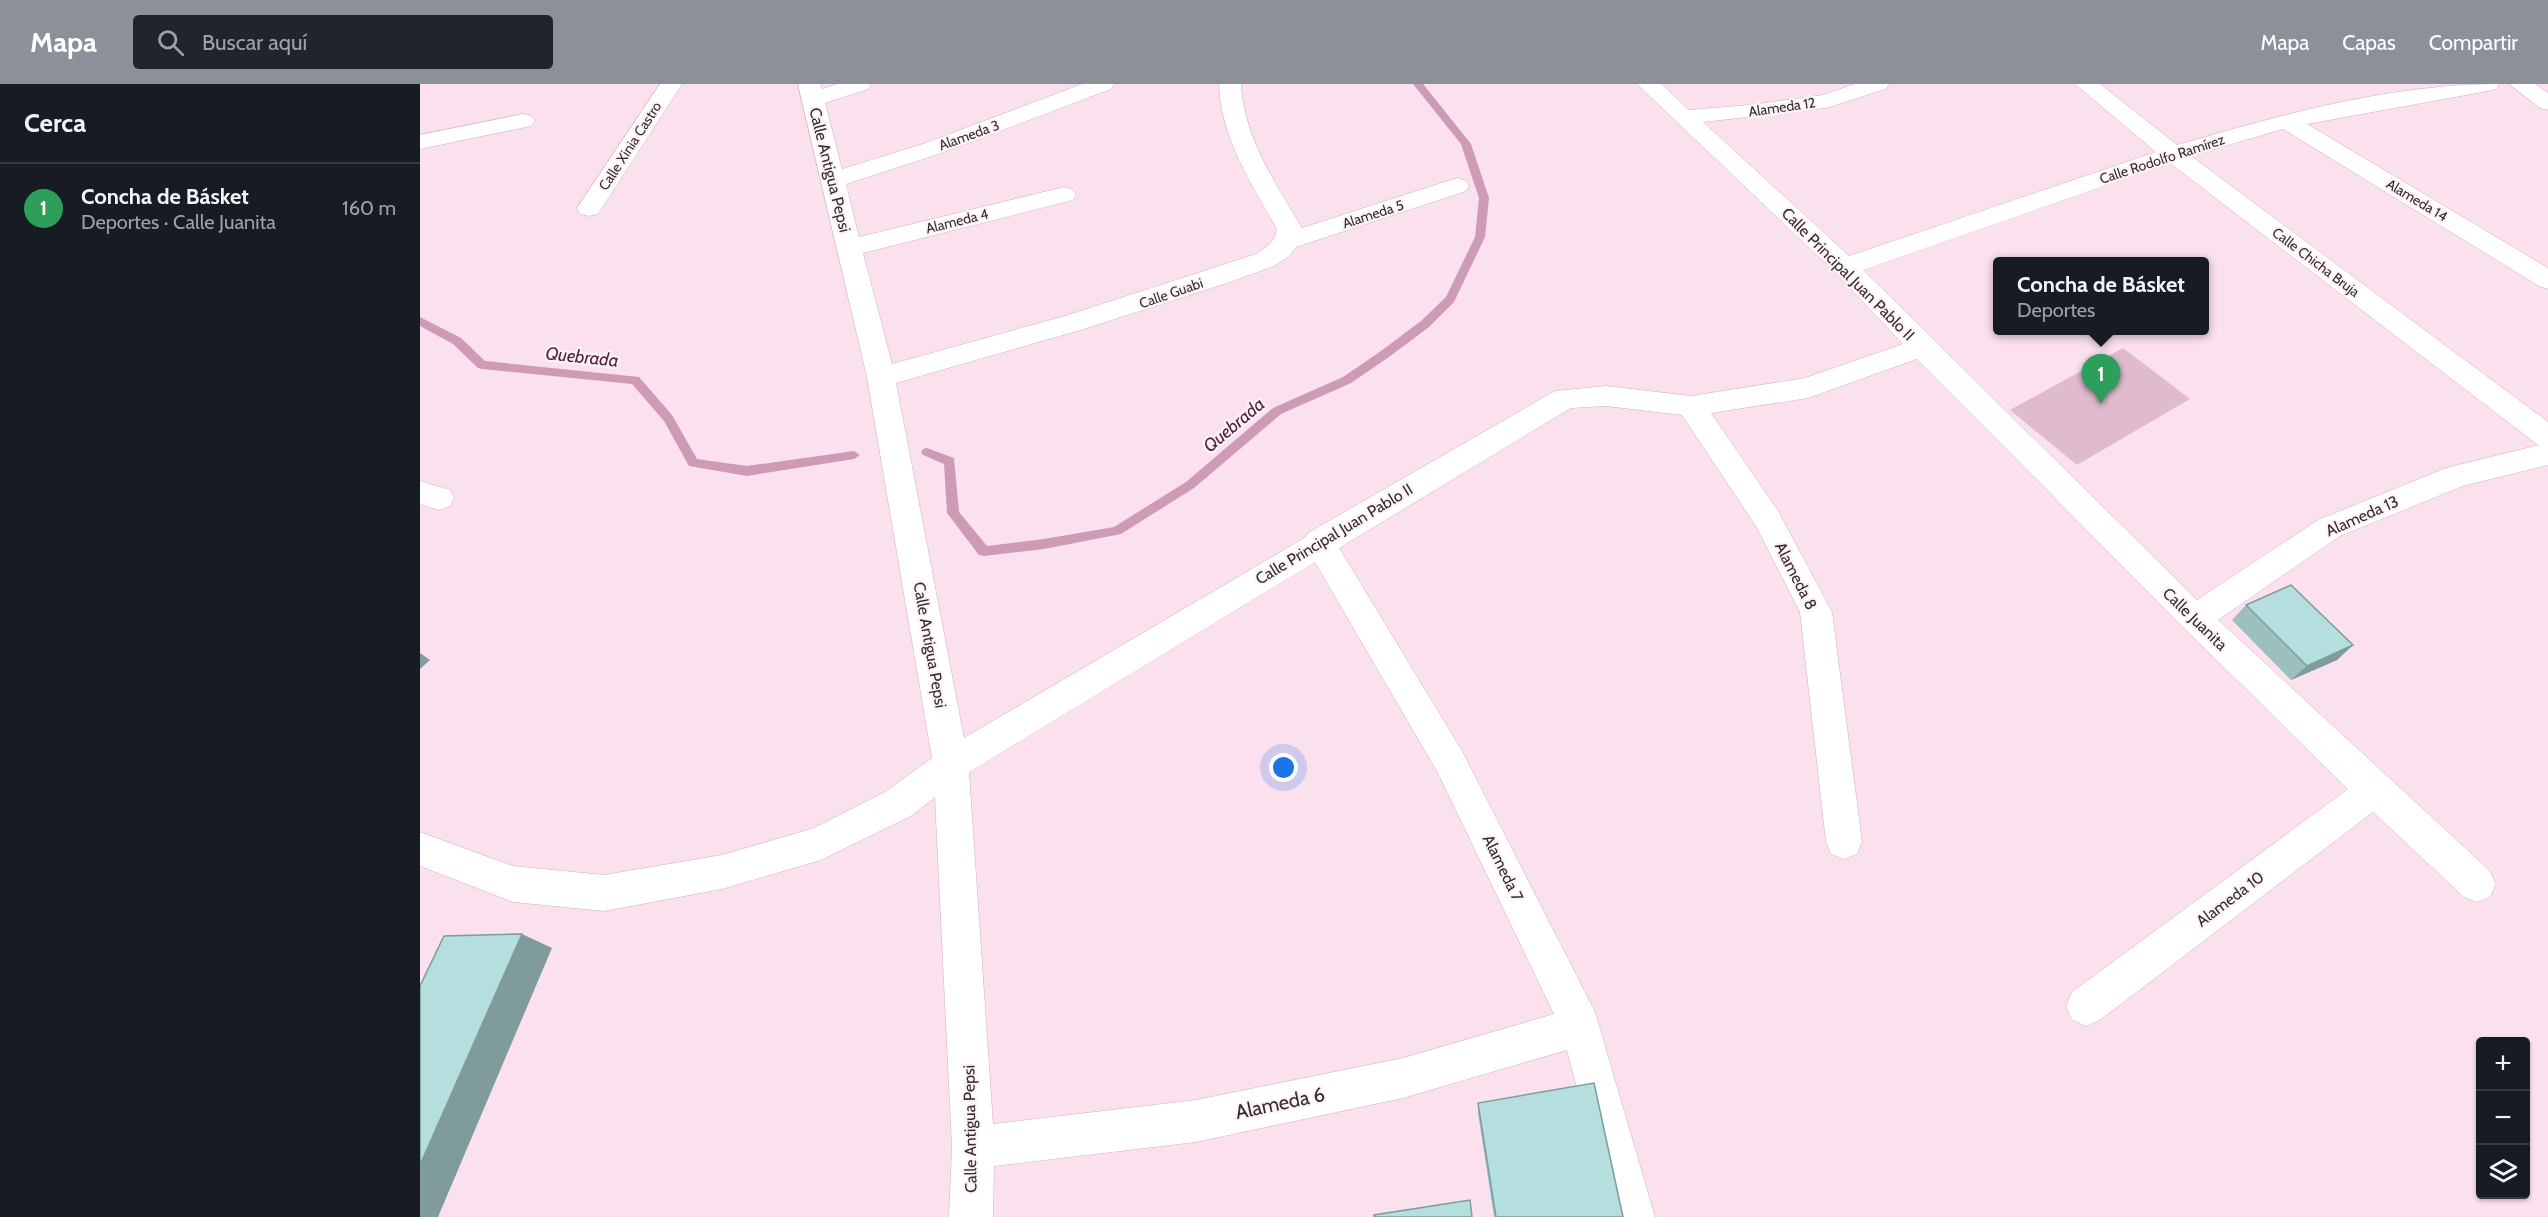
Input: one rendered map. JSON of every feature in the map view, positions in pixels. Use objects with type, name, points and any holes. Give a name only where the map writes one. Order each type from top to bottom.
[{"type":"street","name":"Calle Xinia Castro","points":[[589,208],[671,84]]},
{"type":"street","points":[[811,92],[860,84]]},
{"type":"street","name":"Alameda 3","points":[[832,180],[931,148],[1103,84]]},
{"type":"street","points":[[1230,84],[1229,100],[1247,151],[1290,230],[1288,241]]},
{"type":"street","name":"Calle Principal Juan Pablo II","points":[[420,849],[513,884],[604,892],[722,872],[821,843],[898,804],[951,764],[1565,398],[1606,396],[1691,406],[1808,388],[1922,347],[1845,267],[1648,84]]},
{"type":"street","name":"Alameda 12","points":[[1684,117],[1750,112],[1826,101],[1878,84]]},
{"type":"street","name":"Calle Chicha Bruja","points":[[2086,84],[2173,154],[2548,437]]},
{"type":"street","name":"Calle Rodolfo Ramírez","points":[[1845,267],[2173,154],[2286,121],[2404,91],[2488,84]]},
{"type":"street","points":[[2520,84],[2548,103]]},
{"type":"street","name":"Calle Antigua Pepsi","points":[[811,92],[881,377],[951,764],[973,1147],[971,1217]]},
{"type":"street","points":[[420,142],[523,121]]},
{"type":"street","name":"Alameda 14","points":[[2286,121],[2548,280]]},
{"type":"street","name":"Alameda 5","points":[[1288,241],[1458,186]]},
{"type":"street","name":"Alameda 4","points":[[849,248],[1064,195]]},
{"type":"street","name":"Calle Guabi","points":[[881,377],[1047,333],[1154,300],[1265,260],[1281,250],[1288,241]]},
{"type":"street","name":"Calle Juanita","points":[[1922,347],[2195,619],[2373,791],[2477,884]]},
{"type":"street","name":"Alameda 8","points":[[1691,406],[1767,519],[1816,612],[1844,842]]},
{"type":"street","name":"Alameda 13","points":[[2195,619],[2329,528],[2457,476],[2548,454]]},
{"type":"street","name":"Alameda 7","points":[[1319,543],[1450,762],[1581,1026],[1633,1217]]},
{"type":"street","name":"Alameda 10","points":[[2086,1006],[2373,791]]},
{"type":"street","name":"Alameda 6","points":[[973,1147],[1196,1121],[1403,1078],[1581,1026]]},
{"type":"shaded area","points":[[2123,348],[2190,399],[2077,465],[2010,410]]},
{"type":"building","points":[[2291,585],[2353,645],[2307,666],[2246,605]]},
{"type":"building","points":[[522,934],[420,1165],[420,986],[444,936]]},
{"type":"building","points":[[1594,1083],[1623,1217],[1496,1217],[1478,1103]]},
{"type":"building","points":[[1470,1200],[1472,1217],[1374,1217],[1374,1215]]},
{"type":"waterway","name":"Quebrada","points":[[927,452],[950,461],[953,513],[984,551],[1044,544],[1117,531],[1190,485],[1277,411],[1347,380],[1385,354],[1425,324],[1450,299],[1480,237],[1484,198],[1466,144],[1418,84]]},
{"type":"waterway","name":"Quebrada","points":[[420,321],[457,341],[482,365],[635,380],[668,418],[693,463],[747,471],[854,455]]},
{"type":"place","name":"Concha de Básket","points":[[2101,404]]}]
